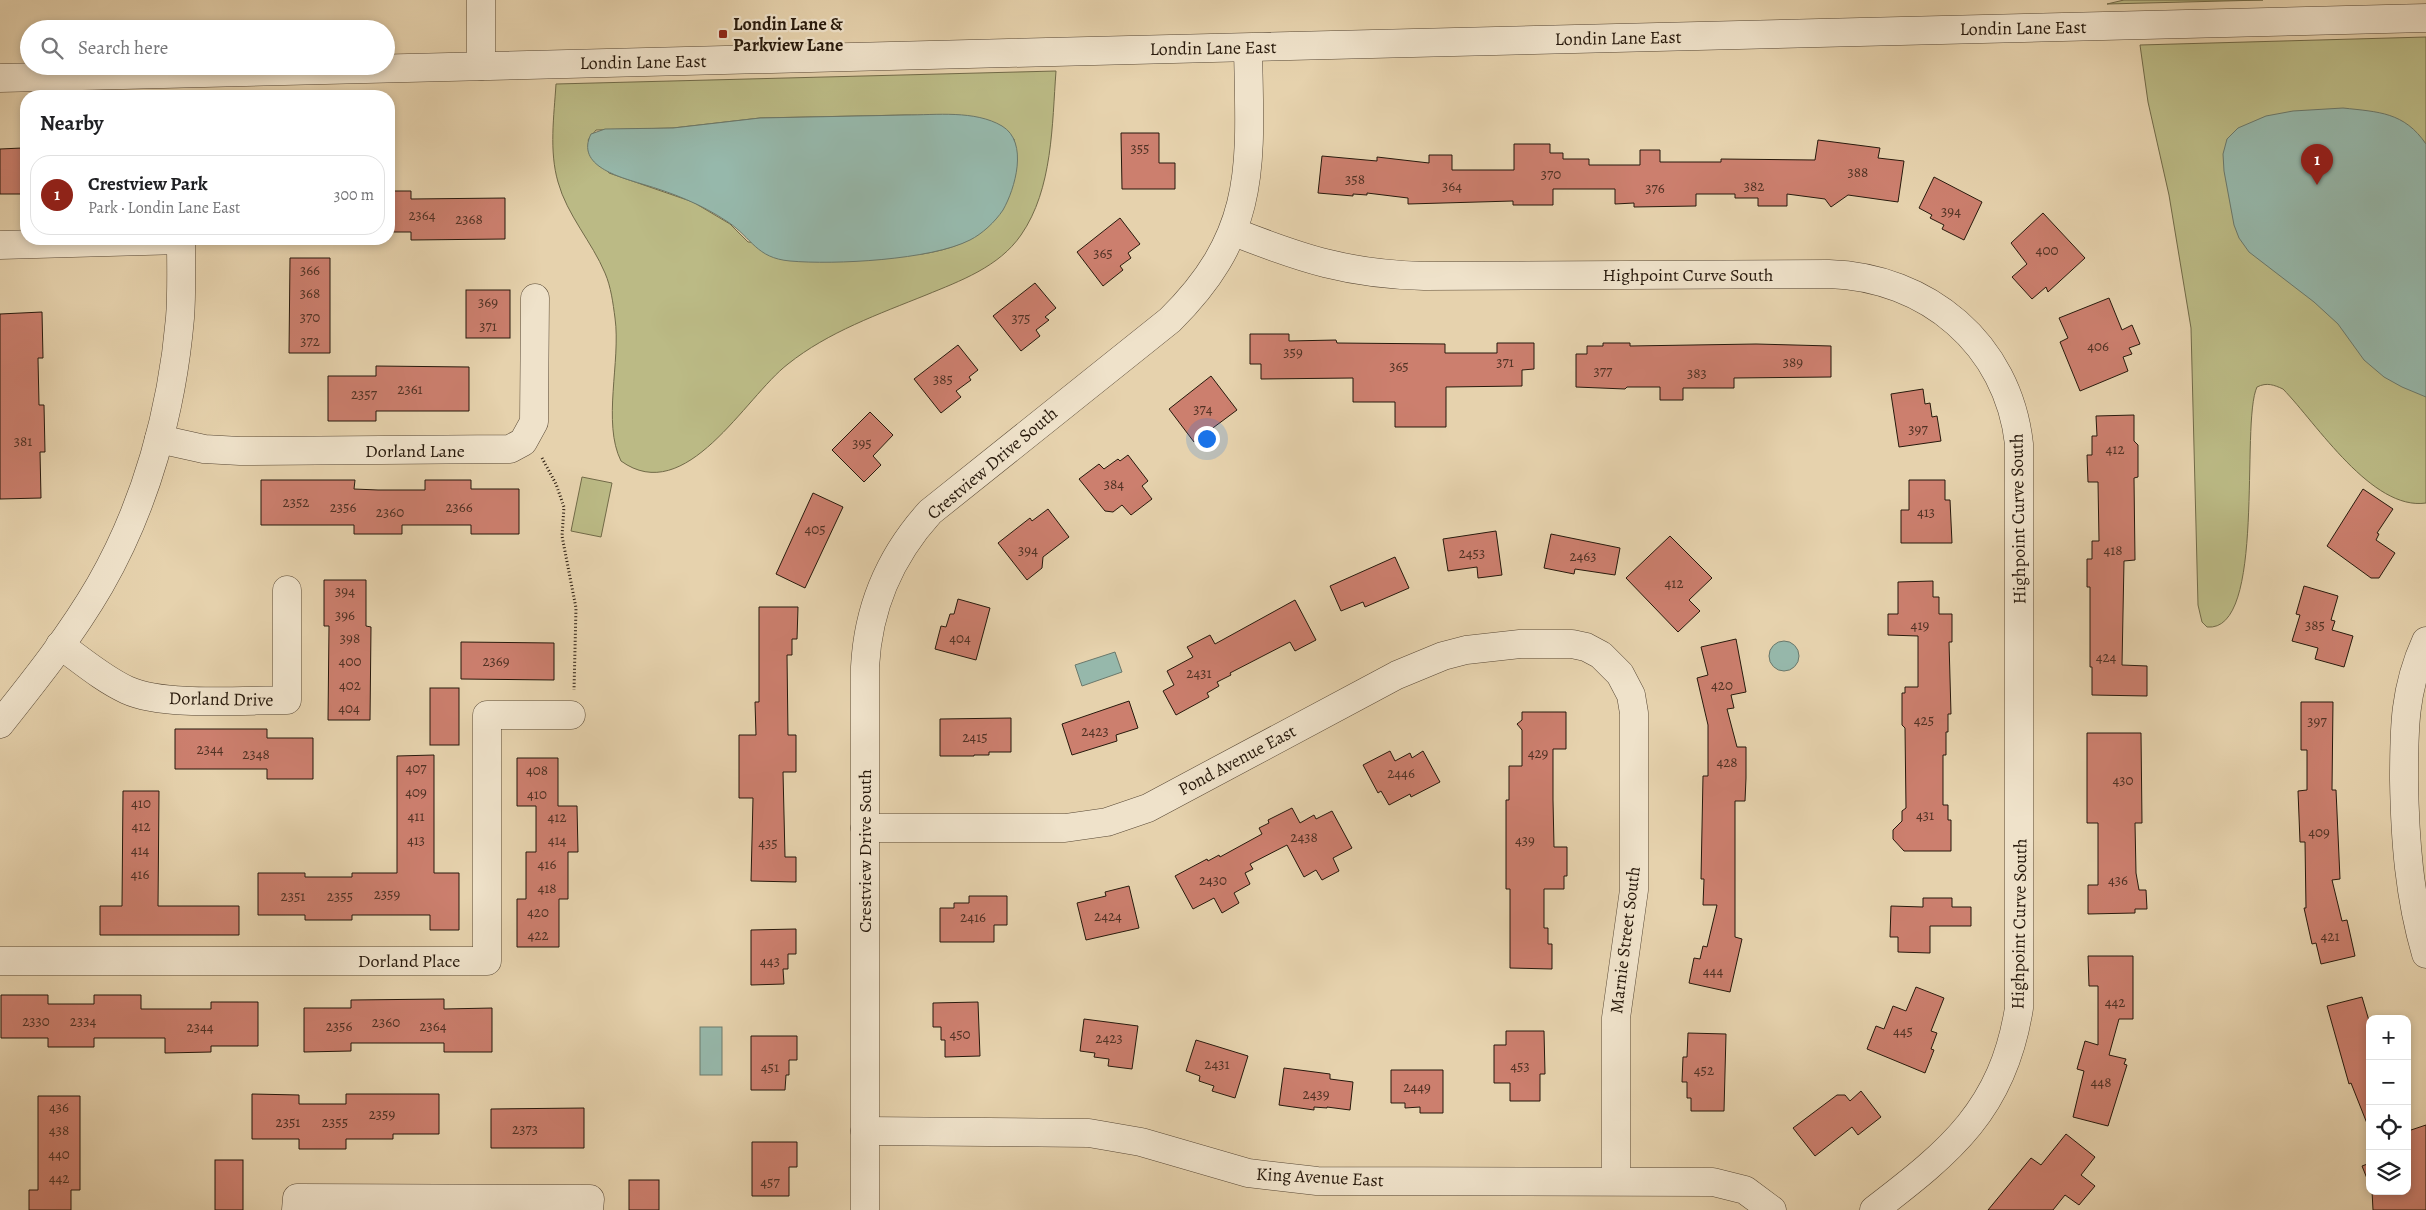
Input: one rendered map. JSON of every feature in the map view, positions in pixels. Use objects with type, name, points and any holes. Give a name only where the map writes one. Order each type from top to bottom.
[{"type":"street","points":[[481,0],[481,66]]},
{"type":"street","name":"Londin Lane East","points":[[395,71],[481,66],[2426,18]]},
{"type":"street","name":"Crestview Drive South","points":[[864,1210],[867,640],[877,599],[900,549],[926,516],[948,496],[1170,320],[1207,278],[1234,232],[1244,197],[1248,162],[1248,48]]},
{"type":"street","name":"Londin Lane East","points":[[0,78],[180,85],[338,75]]},
{"type":"street","name":"Highpoint Curve South","points":[[1234,232],[1318,263],[1379,274],[1829,274],[1861,276],[1877,279],[1909,291],[1940,308],[1963,328],[1987,356],[2003,385],[2012,408],[2019,451],[2019,1008],[2003,1068],[1993,1090],[1976,1118],[1938,1160],[1874,1210]]},
{"type":"street","points":[[0,245],[20,244]]},
{"type":"street","points":[[0,724],[60,645],[95,593],[122,541],[145,486],[159,439],[178,345],[181,306],[181,245]]},
{"type":"street","points":[[527,437],[532,430],[535,416],[535,298]]},
{"type":"street","name":"Dorland Lane","points":[[159,439],[187,446],[222,451],[475,450],[510,449],[527,437]]},
{"type":"street","name":"Dorland Drive","points":[[60,645],[109,680],[128,690],[146,696],[167,699],[286,700],[287,590]]},
{"type":"street","points":[[2426,641],[2411,679],[2404,732],[2404,818],[2408,869],[2414,907],[2426,954]]},
{"type":"street","name":"Pond Avenue East","points":[[865,828],[1052,828],[1107,822],[1148,808],[1397,675],[1443,656],[1480,648],[1520,644],[1572,644],[1596,652]]},
{"type":"street","name":"Marnie Street South","points":[[1596,652],[1616,668],[1624,679],[1633,700],[1634,713],[1634,890],[1616,1018],[1616,1181]]},
{"type":"street","name":"Dorland Place","points":[[0,961],[487,962],[487,715],[571,715]]},
{"type":"street","name":"King Avenue East","points":[[865,1131],[1089,1133],[1141,1142],[1248,1174],[1318,1181],[1702,1181],[1725,1184],[1745,1190],[1772,1210]]},
{"type":"street","points":[[296,1204],[590,1198],[590,1210]]},
{"type":"path","points":[[527,437],[553,479],[563,501],[562,536],[576,616],[575,677],[571,715]]},
{"type":"shaded area","points":[[2124,0],[2263,0],[2107,4]]},
{"type":"shaded area","points":[[2426,37],[2426,503],[2406,502],[2386,493],[2366,480],[2329,443],[2283,389],[2267,384],[2257,387],[2252,408],[2245,563],[2238,597],[2226,620],[2207,627],[2202,622],[2198,605],[2191,328],[2169,195],[2148,102],[2140,45]]},
{"type":"shaded area","points":[[1056,71],[1052,134],[1045,177],[1032,217],[1021,235],[1002,256],[978,272],[872,317],[820,342],[788,364],[713,442],[691,460],[668,470],[645,472],[621,461],[616,446],[612,410],[616,353],[613,301],[609,284],[600,262],[567,206],[558,182],[553,146],[556,84]],"holes":[[[906,115],[958,116],[1014,139],[1016,161],[1013,181],[1002,208],[994,220],[984,229],[962,243],[922,254],[748,242],[730,224],[693,202],[609,173],[588,140],[596,130],[673,128],[760,118]]]},
{"type":"shaded area","points":[[2343,108],[2390,115],[2409,125],[2426,144],[2426,397],[2384,377],[2364,360],[2338,324],[2314,302],[2249,252],[2239,238],[2234,225],[2224,171],[2223,154],[2227,139],[2238,128],[2266,116],[2293,111]]},
{"type":"shaded area","points":[[968,115],[991,121],[1002,126],[1010,133],[1015,143],[1017,166],[1008,201],[996,219],[970,240],[953,247],[932,252],[882,260],[809,262],[790,261],[769,256],[728,222],[697,204],[653,187],[622,178],[602,168],[594,162],[589,154],[588,145],[591,134],[605,129],[673,128],[760,118]]},
{"type":"shaded area","points":[[582,477],[612,483],[601,537],[571,531]]},
{"type":"shaded area","points":[[1784,641],[1790,642],[1798,650],[1798,662],[1790,670],[1784,671],[1778,670],[1770,662],[1769,656],[1770,650],[1778,642]]},
{"type":"shaded area","points":[[1115,652],[1122,672],[1082,686],[1075,665]]},
{"type":"shaded area","points":[[700,1027],[722,1027],[722,1075],[700,1075]]},
{"type":"building","points":[[1121,133],[1159,133],[1159,163],[1175,163],[1175,189],[1122,189]]},
{"type":"building","points":[[1818,140],[1880,148],[1878,158],[1904,161],[1898,202],[1848,195],[1831,207],[1825,199],[1787,194],[1787,206],[1758,206],[1758,198],[1735,198],[1735,194],[1696,194],[1696,206],[1634,207],[1634,203],[1615,204],[1615,189],[1553,189],[1553,205],[1513,205],[1513,201],[1408,204],[1408,198],[1367,193],[1367,195],[1353,194],[1353,196],[1318,193],[1322,156],[1377,161],[1377,157],[1429,163],[1429,155],[1452,155],[1452,170],[1514,170],[1514,144],[1550,144],[1550,153],[1563,153],[1563,159],[1589,159],[1589,165],[1640,165],[1640,150],[1660,150],[1660,162],[1721,162],[1721,159],[1815,160]]},
{"type":"building","points":[[20,148],[20,194],[0,194],[0,149]]},
{"type":"building","points":[[1934,177],[1982,202],[1964,240],[1942,229],[1944,225],[1930,218],[1932,215],[1919,208]]},
{"type":"building","points":[[395,191],[411,191],[411,199],[505,198],[505,239],[411,240],[411,232],[395,232]]},
{"type":"building","points":[[2043,213],[2085,258],[2048,292],[2046,287],[2032,299],[2012,277],[2027,264],[2011,243]]},
{"type":"building","points":[[1120,218],[1140,244],[1128,253],[1131,258],[1120,266],[1123,270],[1103,286],[1077,252]]},
{"type":"building","points":[[290,258],[330,258],[330,353],[289,353]]},
{"type":"building","points":[[1035,283],[1056,308],[1045,317],[1049,320],[1036,330],[1040,336],[1021,351],[993,316]]},
{"type":"building","points":[[466,290],[510,290],[510,338],[466,338]]},
{"type":"building","points":[[2109,298],[2122,330],[2132,325],[2140,344],[2129,348],[2132,354],[2123,357],[2128,371],[2080,391],[2060,342],[2068,338],[2059,318]]},
{"type":"building","points":[[42,312],[43,358],[38,358],[39,405],[44,405],[45,452],[40,452],[41,498],[0,499],[0,314]]},
{"type":"building","points":[[1250,334],[1289,334],[1289,341],[1336,340],[1337,343],[1445,344],[1445,353],[1497,353],[1497,343],[1534,343],[1534,369],[1522,370],[1522,386],[1446,387],[1446,427],[1395,427],[1395,402],[1353,402],[1353,378],[1261,379],[1261,364],[1250,364]]},
{"type":"building","points":[[1603,343],[1630,343],[1630,346],[1756,344],[1831,346],[1831,377],[1734,378],[1734,388],[1683,388],[1683,400],[1660,400],[1660,387],[1627,387],[1625,389],[1576,387],[1576,354],[1587,354],[1587,346],[1603,346]]},
{"type":"building","points":[[958,345],[978,370],[969,377],[971,380],[956,391],[961,397],[941,413],[914,379]]},
{"type":"building","points":[[376,366],[469,367],[469,411],[376,411],[376,421],[328,421],[328,376],[376,376]]},
{"type":"building","points":[[1211,376],[1237,410],[1194,442],[1169,409]]},
{"type":"building","points":[[1923,389],[1925,404],[1930,403],[1932,417],[1937,416],[1941,441],[1899,447],[1891,394]]},
{"type":"building","points":[[870,412],[893,435],[873,456],[881,465],[864,482],[832,450]]},
{"type":"building","points":[[2134,415],[2134,441],[2138,445],[2138,477],[2134,478],[2135,560],[2124,561],[2122,665],[2147,666],[2147,696],[2092,695],[2090,587],[2087,587],[2087,559],[2092,559],[2092,541],[2099,541],[2098,482],[2088,482],[2087,455],[2092,455],[2092,436],[2097,436],[2096,416]]},
{"type":"building","points":[[1128,455],[1148,481],[1142,486],[1152,499],[1131,515],[1122,505],[1113,512],[1105,511],[1079,479],[1099,464],[1104,469],[1118,459],[1120,461]]},
{"type":"building","points":[[261,480],[355,480],[354,489],[425,490],[425,480],[471,480],[471,489],[519,489],[519,534],[471,534],[471,525],[402,525],[402,534],[354,534],[354,525],[261,525]]},
{"type":"building","points":[[1909,480],[1945,480],[1945,500],[1950,500],[1952,543],[1901,543],[1901,510],[1909,510]]},
{"type":"building","points":[[2363,489],[2393,509],[2377,533],[2379,534],[2376,540],[2395,553],[2379,578],[2371,578],[2327,546]]},
{"type":"building","points":[[813,493],[843,507],[805,588],[776,574]]},
{"type":"building","points":[[1048,509],[1069,537],[1043,557],[1042,568],[1027,580],[998,543],[1030,518],[1032,521]]},
{"type":"building","points":[[1496,531],[1502,575],[1478,578],[1477,567],[1448,571],[1443,539]]},
{"type":"building","points":[[1551,534],[1620,548],[1615,575],[1575,569],[1574,574],[1544,568]]},
{"type":"building","points":[[1670,536],[1712,578],[1689,600],[1700,611],[1678,632],[1626,578]]},
{"type":"building","points":[[1395,557],[1409,588],[1365,607],[1363,602],[1341,611],[1330,586]]},
{"type":"building","points":[[324,580],[366,580],[366,626],[371,627],[370,720],[328,720],[329,626],[324,626]]},
{"type":"building","points":[[1933,581],[1933,597],[1939,597],[1939,614],[1952,614],[1952,642],[1949,642],[1951,714],[1948,714],[1946,755],[1943,755],[1943,805],[1948,805],[1948,820],[1951,820],[1951,851],[1904,851],[1893,839],[1893,830],[1902,821],[1902,811],[1906,808],[1905,728],[1902,725],[1902,693],[1905,693],[1905,687],[1918,687],[1918,636],[1888,635],[1888,614],[1898,614],[1898,582]]},
{"type":"building","points":[[2304,586],[2338,596],[2331,620],[2335,621],[2332,630],[2353,636],[2344,667],[2315,659],[2318,648],[2292,641],[2300,615],[2296,614]]},
{"type":"building","points":[[958,599],[990,608],[976,660],[935,649],[941,626],[946,627],[950,614],[954,614]]},
{"type":"building","points":[[1295,600],[1316,640],[1295,651],[1290,642],[1230,673],[1231,675],[1217,682],[1219,686],[1207,693],[1209,697],[1176,715],[1163,691],[1174,685],[1167,671],[1193,657],[1187,647],[1210,635],[1215,644]]},
{"type":"building","points":[[759,607],[798,607],[797,639],[792,639],[792,655],[787,655],[788,735],[796,735],[796,772],[783,772],[785,857],[796,857],[796,882],[751,881],[753,798],[739,798],[739,735],[756,735],[755,702],[759,702]]},
{"type":"building","points":[[1736,639],[1746,692],[1731,695],[1734,708],[1727,709],[1737,747],[1746,747],[1746,778],[1745,801],[1735,801],[1735,937],[1742,939],[1730,992],[1689,983],[1694,958],[1700,959],[1703,946],[1707,947],[1717,905],[1703,905],[1704,879],[1701,879],[1703,776],[1708,776],[1708,725],[1697,678],[1708,675],[1701,647]]},
{"type":"building","points":[[461,642],[554,643],[554,680],[461,679]]},
{"type":"building","points":[[430,688],[459,688],[459,745],[430,745]]},
{"type":"building","points":[[1129,701],[1138,728],[1116,735],[1117,741],[1072,755],[1062,724]]},
{"type":"building","points":[[2301,702],[2333,702],[2332,790],[2336,790],[2340,879],[2332,880],[2342,921],[2347,920],[2355,956],[2321,964],[2316,943],[2312,944],[2304,908],[2306,908],[2305,842],[2300,842],[2298,791],[2307,790],[2307,750],[2301,750]]},
{"type":"building","points":[[1522,712],[1566,712],[1566,749],[1553,749],[1553,800],[1554,847],[1567,847],[1567,876],[1564,876],[1564,889],[1544,889],[1544,928],[1548,928],[1548,944],[1552,944],[1552,969],[1510,968],[1510,889],[1506,889],[1506,800],[1509,800],[1509,766],[1522,766],[1522,730],[1517,724],[1522,720]]},
{"type":"building","points":[[1011,718],[1011,752],[989,752],[989,755],[974,756],[940,756],[940,719]]},
{"type":"building","points":[[175,729],[267,729],[267,738],[313,738],[313,779],[267,779],[267,769],[175,769]]},
{"type":"building","points":[[2087,733],[2141,733],[2142,823],[2135,823],[2136,873],[2139,890],[2146,890],[2147,909],[2135,909],[2135,913],[2088,914],[2088,885],[2098,885],[2098,823],[2087,823]]},
{"type":"building","points":[[1390,751],[1395,761],[1410,753],[1412,758],[1423,751],[1440,782],[1411,797],[1410,794],[1389,805],[1381,791],[1378,793],[1363,765]]},
{"type":"building","points":[[434,755],[434,873],[459,873],[459,930],[430,930],[430,915],[352,915],[352,920],[305,920],[305,915],[258,915],[258,873],[305,873],[305,877],[352,877],[352,873],[397,873],[397,756]]},
{"type":"building","points":[[517,758],[558,758],[558,806],[577,806],[578,852],[568,852],[568,899],[559,899],[559,947],[517,947],[517,899],[526,899],[526,852],[536,852],[536,806],[517,806]]},
{"type":"building","points":[[123,791],[159,791],[158,906],[239,906],[239,935],[100,935],[100,906],[122,906]]},
{"type":"building","points":[[1292,808],[1300,823],[1314,815],[1316,819],[1332,811],[1352,848],[1333,858],[1339,871],[1322,880],[1316,870],[1304,877],[1287,845],[1250,864],[1253,869],[1245,873],[1250,884],[1234,893],[1239,903],[1222,913],[1214,898],[1193,909],[1175,876],[1207,859],[1208,861],[1219,855],[1220,857],[1262,834],[1259,828],[1269,823],[1268,820]]},
{"type":"building","points":[[1129,886],[1139,928],[1086,940],[1077,903],[1106,896],[1105,892]]},
{"type":"building","points":[[969,896],[1007,896],[1007,925],[994,925],[994,942],[940,942],[940,908],[954,908],[954,903],[969,903]]},
{"type":"building","points":[[1923,898],[1952,898],[1952,907],[1971,907],[1971,926],[1930,926],[1930,953],[1898,952],[1898,937],[1890,937],[1891,906],[1923,907]]},
{"type":"building","points":[[796,929],[796,954],[788,954],[788,969],[783,969],[784,984],[751,985],[751,930]]},
{"type":"building","points":[[2088,956],[2133,956],[2133,1019],[2119,1019],[2109,1055],[2126,1059],[2124,1064],[2127,1065],[2108,1126],[2073,1117],[2084,1071],[2077,1069],[2085,1041],[2098,1045],[2098,986],[2089,986]]},
{"type":"building","points":[[1916,987],[1944,998],[1931,1031],[1937,1033],[1931,1049],[1934,1050],[1925,1073],[1867,1049],[1876,1026],[1884,1029],[1893,1006],[1906,1011]]},
{"type":"building","points":[[1,995],[48,995],[48,1004],[94,1004],[94,995],[141,995],[141,1009],[211,1009],[211,1002],[258,1002],[258,1046],[211,1046],[211,1052],[165,1053],[165,1038],[94,1038],[94,1047],[48,1047],[48,1038],[1,1038]]},
{"type":"building","points":[[2362,997],[2367,1015],[2366,1121],[2351,1083],[2349,1084],[2327,1006]]},
{"type":"building","points":[[444,999],[444,1009],[492,1008],[492,1052],[444,1052],[444,1043],[351,1043],[351,1051],[304,1052],[304,1008],[351,1008],[351,1000]]},
{"type":"building","points":[[978,1002],[980,1056],[945,1057],[945,1040],[941,1040],[941,1027],[933,1027],[933,1003]]},
{"type":"building","points":[[1084,1019],[1138,1026],[1132,1069],[1108,1066],[1109,1059],[1094,1057],[1095,1053],[1080,1051]]},
{"type":"building","points":[[1506,1031],[1544,1031],[1545,1074],[1540,1074],[1540,1101],[1510,1101],[1510,1083],[1494,1083],[1494,1045],[1506,1045]]},
{"type":"building","points":[[1688,1033],[1726,1034],[1724,1111],[1691,1111],[1691,1098],[1687,1098],[1687,1082],[1682,1082],[1683,1057],[1687,1057]]},
{"type":"building","points":[[751,1036],[797,1036],[797,1060],[789,1060],[789,1075],[786,1075],[785,1090],[751,1090]]},
{"type":"building","points":[[1196,1040],[1248,1056],[1235,1098],[1212,1091],[1214,1086],[1199,1081],[1200,1076],[1186,1071]]},
{"type":"building","points":[[1284,1068],[1330,1074],[1330,1079],[1353,1082],[1350,1110],[1314,1107],[1314,1110],[1279,1105]]},
{"type":"building","points":[[1391,1070],[1443,1070],[1443,1113],[1420,1113],[1420,1107],[1405,1108],[1405,1103],[1391,1103]]},
{"type":"building","points":[[1861,1091],[1881,1117],[1858,1135],[1852,1127],[1815,1156],[1793,1128],[1837,1095],[1845,1095],[1850,1101]]},
{"type":"building","points":[[252,1094],[299,1095],[299,1104],[346,1104],[346,1094],[439,1094],[439,1134],[393,1134],[393,1139],[346,1139],[346,1149],[299,1149],[299,1139],[252,1139]]},
{"type":"building","points":[[38,1096],[80,1096],[80,1190],[71,1190],[71,1210],[29,1210],[29,1190],[38,1190]]},
{"type":"building","points":[[584,1108],[584,1148],[491,1148],[491,1109]]},
{"type":"building","points":[[2426,1125],[2426,1210],[2373,1210],[2372,1195],[2411,1195],[2411,1130]]},
{"type":"building","points":[[2066,1134],[2095,1157],[2081,1175],[2095,1186],[2079,1205],[2065,1195],[2053,1210],[1988,1210],[2031,1158],[2041,1165]]},
{"type":"building","points":[[752,1142],[797,1142],[797,1167],[789,1167],[789,1196],[752,1196]]},
{"type":"building","points":[[215,1160],[243,1160],[243,1210],[215,1210]]},
{"type":"building","points":[[2366,1164],[2366,1176],[2362,1166]]},
{"type":"building","points":[[629,1180],[659,1180],[659,1210],[629,1210]]},
{"type":"place","name":"Londin Lane & Parkview Lane","points":[[723,34]]},
{"type":"place","name":"Crestview Park","points":[[2317,185]]}]
